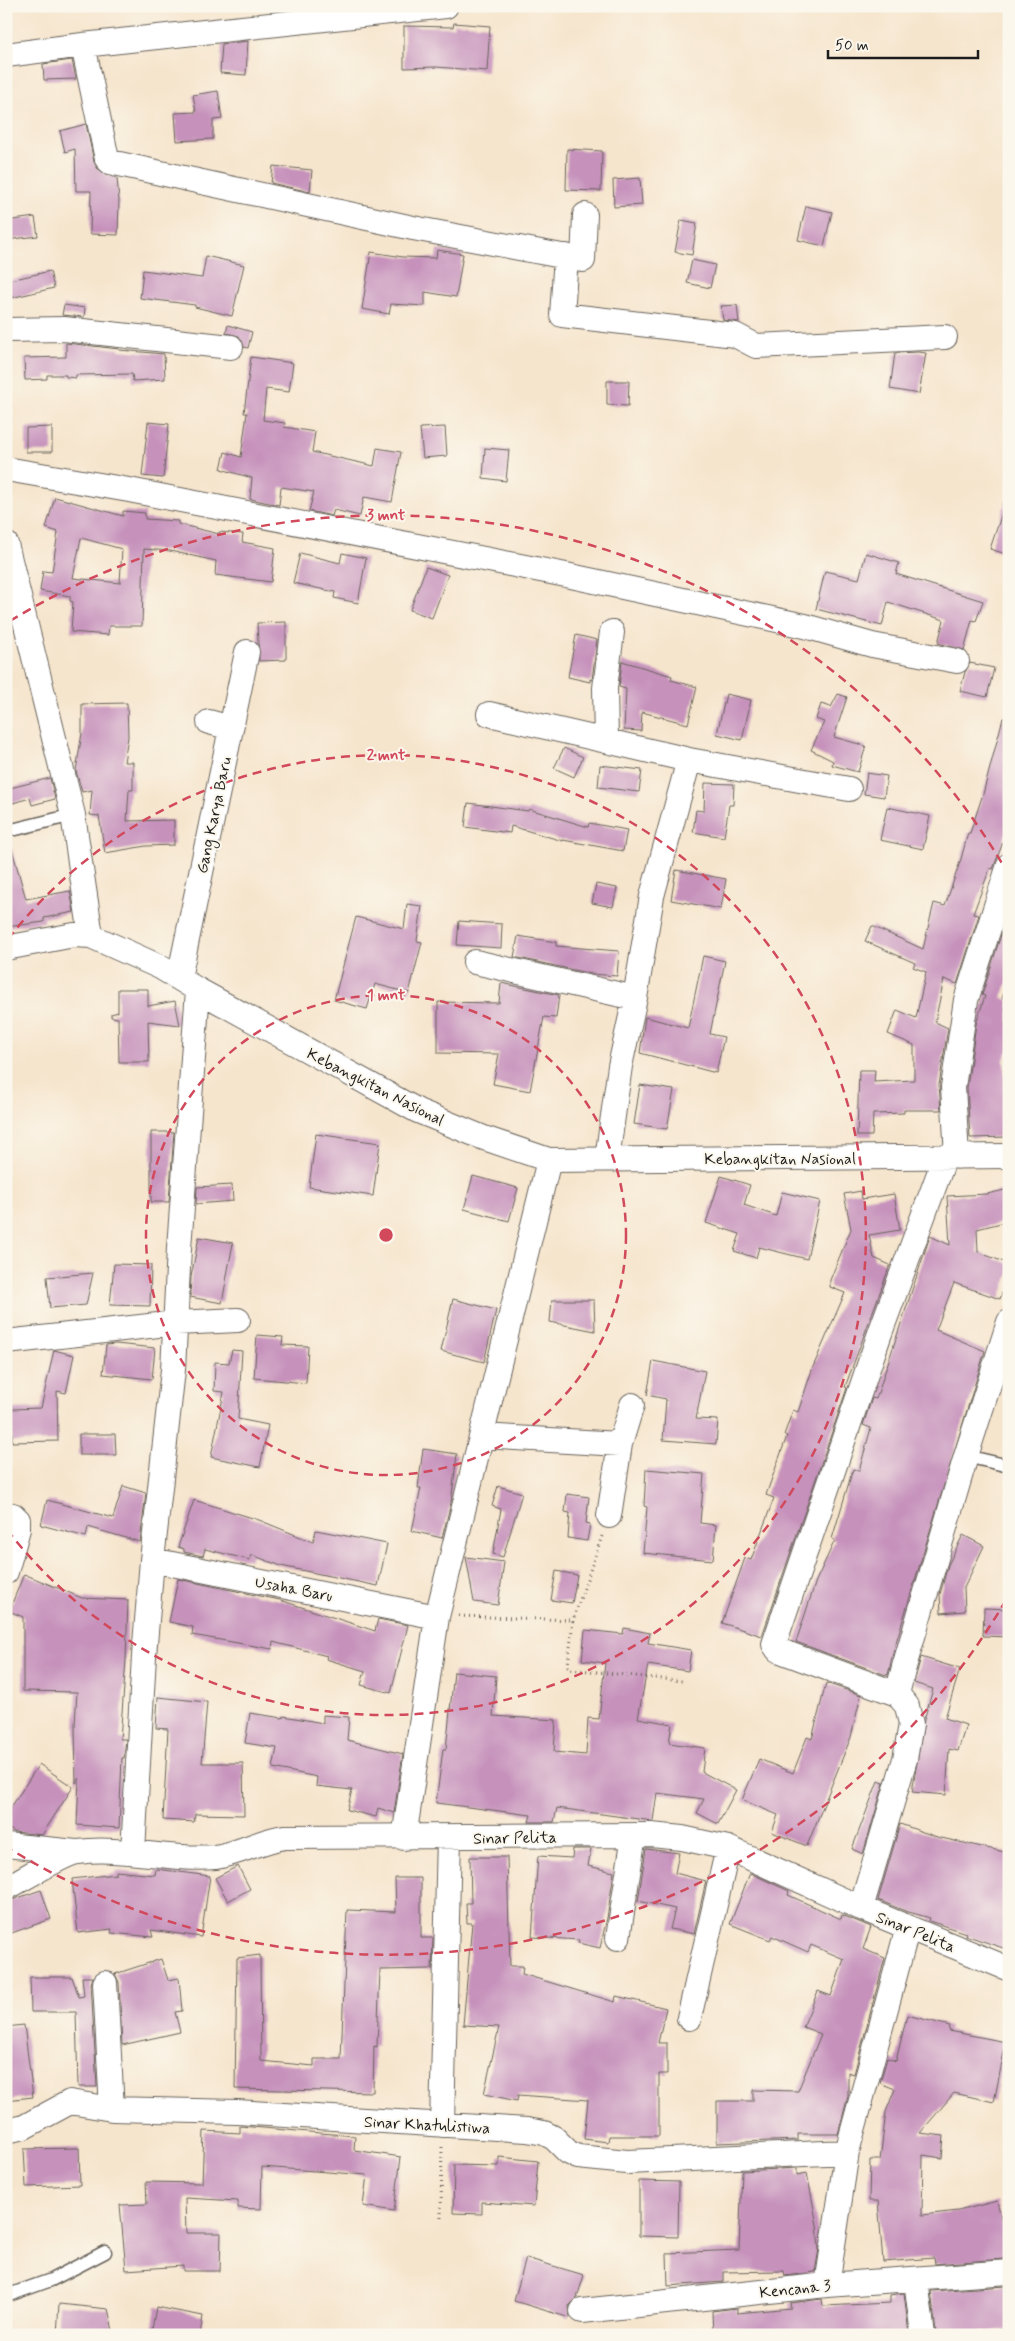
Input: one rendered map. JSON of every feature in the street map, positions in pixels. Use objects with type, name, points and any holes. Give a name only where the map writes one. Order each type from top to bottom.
[{"type":"street","points":[[6,55],[446,6]]},
{"type":"street","points":[[84,45],[110,162],[413,228],[583,260],[585,215]]},
{"type":"street","points":[[566,256],[562,315],[735,336],[756,346],[945,337]]},
{"type":"street","points":[[6,330],[64,329],[231,347]]},
{"type":"street","points":[[6,469],[129,490],[566,575],[805,626],[872,645],[957,661]]},
{"type":"street","points":[[6,544],[73,815],[91,936]]},
{"type":"street","points":[[606,741],[605,688],[612,632]]},
{"type":"street","name":"Gang Karya Baru","points":[[178,978],[220,725],[247,652]]},
{"type":"street","points":[[489,714],[689,760],[849,789]]},
{"type":"street","points":[[607,1159],[620,1066],[635,998],[652,896],[689,760]]},
{"type":"street","points":[[860,1908],[905,1760],[911,1724],[908,1706],[898,1694],[778,1650],[774,1644],[880,1333],[951,1157],[953,1087],[966,1000],[1009,865]]},
{"type":"street","name":"Kebangkitan Nasional","points":[[6,948],[74,936],[91,936],[123,949],[178,978],[418,1111],[484,1138],[549,1160],[1009,1156]]},
{"type":"street","points":[[475,962],[635,998]]},
{"type":"street","points":[[133,1852],[144,1656],[152,1560],[174,1370],[180,1238],[198,990]]},
{"type":"street","points":[[404,1838],[437,1616],[549,1160]]},
{"type":"street","points":[[6,1342],[176,1323],[238,1320]]},
{"type":"street","points":[[898,1694],[966,1456],[1009,1322]]},
{"type":"street","points":[[609,1516],[620,1444],[632,1405]]},
{"type":"street","points":[[482,1436],[620,1444]]},
{"type":"street","points":[[6,1572],[18,1529],[18,1520],[10,1515]]},
{"type":"street","name":"Usaha Baru","points":[[152,1560],[437,1616]]},
{"type":"street","points":[[618,1938],[634,1835]]},
{"type":"street","name":"Sinar Pelita","points":[[6,1888],[76,1852],[133,1852],[203,1857],[217,1856],[263,1841],[285,1837],[404,1838],[634,1835],[682,1838],[728,1848],[860,1908],[1009,1969]]},
{"type":"street","points":[[442,2125],[449,1837]]},
{"type":"street","points":[[6,1844],[76,1852]]},
{"type":"street","points":[[689,2018],[728,1848]]},
{"type":"street","points":[[827,2285],[847,2152],[908,1927]]},
{"type":"street","points":[[105,1983],[112,2109]]},
{"type":"street","name":"Sinar Khatulistiwa","points":[[6,2131],[24,2127],[70,2102],[112,2109],[237,2112],[544,2133],[554,2138],[568,2152],[578,2156],[627,2162],[847,2152]]},
{"type":"street","name":"Kencana 3","points":[[582,2310],[827,2285],[1009,2272]]},
{"type":"street","points":[[916,2280],[923,2335]]},
{"type":"lane","points":[[16,829],[73,815]]},
{"type":"lane","points":[[966,1456],[1009,1466]]},
{"type":"lane","points":[[6,2296],[51,2280],[105,2252]]},
{"type":"path","points":[[609,1516],[573,1620],[568,1666],[570,1669],[682,1681]]},
{"type":"path","points":[[437,1616],[491,1616],[573,1620]]},
{"type":"path","points":[[440,2218],[442,2125]]},
{"type":"building","points":[[454,23],[490,26],[487,71],[436,67],[404,68],[404,26],[453,27]]},
{"type":"building","points":[[248,41],[246,75],[220,73],[222,44]]},
{"type":"building","points":[[72,60],[76,79],[44,80],[43,64]]},
{"type":"building","points":[[218,91],[222,119],[213,120],[213,139],[177,141],[175,113],[196,112],[193,95]]},
{"type":"building","points":[[86,124],[97,168],[107,175],[117,178],[119,200],[118,235],[90,234],[91,191],[76,191],[75,149],[65,152],[60,131]]},
{"type":"building","points":[[567,149],[602,151],[601,191],[566,190]]},
{"type":"building","points":[[273,166],[312,170],[310,192],[271,183]]},
{"type":"building","points":[[640,178],[642,205],[614,207],[613,180]]},
{"type":"building","points":[[806,206],[832,212],[824,246],[798,240]]},
{"type":"building","points":[[35,217],[38,236],[6,240],[6,221]]},
{"type":"building","points":[[681,220],[697,223],[692,255],[675,252]]},
{"type":"building","points":[[437,250],[463,254],[456,297],[425,292],[425,306],[391,304],[389,314],[362,309],[371,252],[403,257],[436,258]]},
{"type":"building","points":[[206,256],[244,265],[232,316],[195,307],[195,305],[140,298],[143,270],[202,278]]},
{"type":"building","points":[[692,260],[715,265],[710,288],[687,283]]},
{"type":"building","points":[[50,271],[54,288],[6,299],[6,281]]},
{"type":"building","points":[[64,305],[85,308],[84,317],[62,315]]},
{"type":"building","points":[[737,305],[739,322],[723,320],[721,306]]},
{"type":"building","points":[[228,325],[252,332],[248,348],[244,347],[239,336],[226,333]]},
{"type":"building","points":[[66,343],[164,354],[165,379],[133,381],[132,374],[76,375],[76,378],[66,377],[66,375],[47,375],[47,379],[25,380],[24,358],[66,357]]},
{"type":"building","points":[[895,353],[926,353],[919,394],[890,389]]},
{"type":"building","points":[[251,357],[293,363],[289,392],[266,389],[263,420],[285,423],[284,427],[315,432],[312,452],[374,466],[377,448],[401,452],[392,502],[364,497],[360,516],[334,510],[332,516],[309,511],[314,492],[281,487],[279,505],[250,499],[252,478],[221,469],[225,452],[241,457],[247,413],[244,413]]},
{"type":"building","points":[[607,381],[629,381],[628,406],[607,405]]},
{"type":"building","points":[[148,422],[169,424],[163,478],[142,476]]},
{"type":"building","points":[[52,427],[52,452],[26,452],[26,428]]},
{"type":"building","points":[[445,427],[447,456],[423,458],[420,428]]},
{"type":"building","points":[[485,448],[509,450],[506,481],[483,478]]},
{"type":"building","points":[[55,497],[123,516],[123,511],[145,513],[145,519],[178,521],[178,524],[219,534],[219,532],[243,534],[242,542],[275,548],[271,582],[215,575],[216,561],[170,551],[144,549],[142,626],[109,626],[108,635],[71,632],[73,602],[70,601],[70,596],[40,591],[43,571],[52,572],[58,532],[46,528]],"holes":[[[81,538],[122,549],[120,583],[73,578]]]},
{"type":"building","points":[[1006,501],[1009,502],[1009,555],[990,549]]},
{"type":"building","points":[[300,553],[340,563],[342,553],[366,558],[358,603],[334,598],[335,592],[293,583]]},
{"type":"building","points":[[866,553],[899,563],[896,574],[983,601],[976,621],[972,620],[964,650],[938,643],[944,620],[888,602],[882,626],[816,609],[825,571],[859,579]]},
{"type":"building","points":[[426,567],[448,575],[432,618],[410,610]]},
{"type":"building","points":[[286,622],[286,660],[259,661],[257,623]]},
{"type":"building","points":[[576,635],[597,640],[592,680],[590,679],[590,682],[568,677]]},
{"type":"building","points":[[622,661],[672,676],[671,680],[697,687],[688,724],[642,712],[641,731],[624,730],[626,689],[619,687]]},
{"type":"building","points":[[970,663],[994,668],[987,697],[960,691],[965,672]]},
{"type":"building","points":[[726,694],[751,700],[742,740],[717,734]]},
{"type":"building","points":[[838,694],[847,697],[834,737],[866,746],[858,772],[832,765],[833,761],[811,750],[824,722],[816,719],[821,704],[831,707]]},
{"type":"building","points":[[127,703],[128,737],[124,762],[133,762],[133,790],[129,790],[127,821],[174,820],[174,845],[146,846],[105,853],[99,816],[90,815],[92,790],[82,792],[76,771],[82,733],[82,704]]},
{"type":"building","points":[[1003,718],[1009,719],[1009,835],[1006,834],[993,869],[990,868],[973,914],[979,915],[957,984],[944,979],[935,1022],[948,1028],[939,1085],[941,1110],[904,1110],[904,1113],[873,1114],[872,1136],[857,1136],[859,1070],[875,1070],[874,1082],[914,1080],[914,1045],[888,1034],[897,1010],[916,1018],[926,972],[913,967],[915,963],[865,941],[872,926],[923,949],[934,903],[945,906],[968,833],[970,833],[983,794]]},
{"type":"building","points":[[564,748],[583,757],[574,777],[554,768]]},
{"type":"building","points":[[600,765],[642,770],[639,792],[598,787]]},
{"type":"building","points":[[867,773],[887,776],[884,797],[864,794]]},
{"type":"building","points":[[50,778],[55,799],[32,805],[30,798],[6,805],[6,789]]},
{"type":"building","points":[[705,783],[734,784],[733,805],[729,805],[724,837],[693,832],[696,810],[704,811]]},
{"type":"building","points":[[468,803],[528,811],[529,809],[588,827],[589,823],[627,830],[623,851],[563,841],[511,826],[510,833],[465,827]]},
{"type":"building","points":[[887,807],[930,816],[923,849],[880,840]]},
{"type":"building","points":[[11,846],[26,899],[70,891],[74,912],[44,918],[44,922],[6,927],[6,847]]},
{"type":"building","points":[[676,870],[726,879],[721,909],[671,900]]},
{"type":"building","points":[[596,884],[617,888],[613,907],[592,903]]},
{"type":"building","points":[[407,904],[422,906],[417,941],[422,942],[409,993],[375,984],[367,1009],[334,1000],[356,917],[404,929]]},
{"type":"building","points":[[459,921],[502,924],[501,948],[457,945]]},
{"type":"building","points":[[1005,922],[1009,923],[1009,978],[1002,998],[1009,1000],[1009,1049],[1004,1059],[1009,1137],[970,1138],[967,1088],[976,1024],[985,996],[982,995]]},
{"type":"building","points":[[518,936],[556,942],[556,946],[619,951],[617,976],[592,974],[514,957]]},
{"type":"building","points":[[703,956],[725,961],[710,1034],[724,1037],[716,1073],[640,1053],[645,1017],[688,1028]]},
{"type":"building","points":[[501,983],[559,995],[556,1018],[544,1017],[530,1091],[493,1084],[499,1054],[438,1053],[438,1002],[499,1003]]},
{"type":"building","points":[[118,989],[148,989],[148,1006],[175,1001],[180,1025],[148,1021],[149,1062],[119,1062],[118,1018],[111,1017],[111,1014],[118,1012]]},
{"type":"building","points":[[640,1085],[674,1090],[667,1129],[634,1124]]},
{"type":"building","points":[[151,1132],[174,1132],[169,1202],[151,1202]]},
{"type":"building","points":[[316,1134],[380,1143],[373,1196],[309,1187]]},
{"type":"building","points":[[473,1176],[518,1188],[509,1221],[464,1209]]},
{"type":"building","points":[[721,1176],[750,1185],[744,1205],[776,1216],[782,1192],[820,1201],[807,1259],[759,1247],[756,1258],[734,1251],[740,1234],[706,1223]]},
{"type":"building","points":[[232,1185],[233,1201],[196,1204],[197,1187]]},
{"type":"building","points":[[1009,1189],[1009,1221],[977,1229],[978,1252],[1009,1264],[1009,1274],[1000,1299],[954,1283],[936,1330],[985,1351],[894,1649],[888,1675],[883,1674],[796,1642],[816,1581],[835,1540],[832,1539],[853,1469],[859,1471],[871,1428],[863,1425],[872,1398],[876,1399],[930,1236],[950,1245],[947,1196],[987,1194]]},
{"type":"building","points":[[861,1191],[862,1199],[894,1194],[900,1230],[869,1235],[874,1258],[890,1265],[845,1387],[847,1388],[762,1636],[722,1623],[745,1558],[751,1560],[774,1498],[766,1495],[787,1436],[784,1435],[793,1410],[798,1412],[813,1367],[845,1293],[830,1287],[830,1280],[851,1229],[844,1194]]},
{"type":"building","points":[[199,1237],[233,1243],[222,1303],[190,1297],[191,1277]]},
{"type":"building","points":[[114,1264],[151,1265],[150,1306],[110,1305]]},
{"type":"building","points":[[93,1273],[86,1305],[50,1308],[47,1277]]},
{"type":"building","points":[[453,1299],[496,1310],[484,1362],[441,1351]]},
{"type":"building","points":[[552,1300],[594,1300],[595,1331],[550,1322]]},
{"type":"building","points":[[257,1335],[283,1337],[282,1345],[308,1346],[306,1383],[254,1378]]},
{"type":"building","points":[[116,1344],[155,1348],[152,1379],[103,1374],[106,1345]]},
{"type":"building","points":[[54,1350],[74,1355],[66,1393],[57,1391],[58,1441],[12,1442],[12,1409],[41,1408]]},
{"type":"building","points":[[232,1350],[242,1351],[238,1419],[268,1425],[260,1467],[211,1457],[224,1392],[214,1391],[215,1362],[229,1363]]},
{"type":"building","points":[[653,1361],[705,1371],[696,1419],[718,1420],[716,1444],[663,1440],[666,1399],[647,1395]]},
{"type":"building","points":[[79,1434],[115,1434],[116,1455],[79,1455]]},
{"type":"building","points":[[423,1449],[457,1454],[451,1503],[442,1538],[412,1531],[421,1488],[418,1488]]},
{"type":"building","points":[[646,1469],[704,1474],[700,1523],[716,1525],[713,1560],[643,1553],[647,1507],[644,1506]]},
{"type":"building","points":[[123,1486],[146,1493],[140,1542],[88,1527],[86,1537],[41,1525],[47,1500],[113,1518]]},
{"type":"building","points":[[498,1486],[522,1493],[503,1557],[493,1554],[501,1509],[492,1506]]},
{"type":"building","points":[[567,1494],[589,1497],[586,1523],[590,1524],[587,1541],[568,1538],[570,1513],[565,1512]]},
{"type":"building","points":[[194,1500],[259,1520],[313,1542],[316,1530],[387,1544],[378,1586],[281,1566],[252,1555],[250,1560],[205,1549],[203,1556],[184,1552],[184,1549],[178,1547]]},
{"type":"building","points":[[963,1535],[984,1546],[964,1588],[965,1611],[941,1613],[940,1594],[948,1565]]},
{"type":"building","points":[[466,1557],[504,1562],[498,1605],[474,1602]]},
{"type":"building","points":[[556,1571],[577,1575],[572,1603],[551,1600]]},
{"type":"building","points":[[24,1574],[82,1598],[128,1600],[120,1739],[126,1739],[124,1758],[122,1758],[119,1828],[77,1825],[79,1778],[76,1783],[75,1725],[77,1692],[23,1691],[23,1617],[9,1611]]},
{"type":"building","points":[[178,1579],[280,1600],[375,1631],[378,1619],[408,1625],[391,1693],[361,1685],[365,1671],[326,1659],[327,1656],[273,1642],[272,1649],[192,1635],[193,1627],[169,1622]]},
{"type":"building","points":[[984,1608],[1009,1609],[1009,1637],[983,1636]]},
{"type":"building","points":[[624,1628],[650,1633],[648,1643],[691,1650],[688,1671],[648,1665],[638,1718],[672,1724],[669,1743],[705,1748],[702,1772],[736,1790],[718,1824],[697,1813],[704,1799],[657,1793],[653,1821],[557,1808],[554,1822],[529,1822],[531,1815],[436,1803],[443,1749],[446,1749],[454,1672],[496,1676],[493,1716],[556,1720],[554,1752],[586,1755],[588,1718],[599,1719],[605,1663],[582,1660],[585,1630],[623,1634]]},
{"type":"building","points":[[921,1657],[960,1669],[945,1718],[966,1725],[958,1751],[949,1749],[946,1795],[912,1792],[924,1720],[933,1689],[914,1683]]},
{"type":"building","points":[[826,1683],[861,1695],[851,1737],[807,1846],[772,1832],[778,1815],[742,1800],[759,1759],[793,1773],[807,1737],[812,1739]]},
{"type":"building","points":[[158,1697],[207,1702],[202,1763],[243,1763],[244,1815],[195,1814],[194,1822],[163,1820],[168,1729],[156,1728]]},
{"type":"building","points":[[250,1713],[283,1718],[284,1716],[323,1723],[323,1715],[349,1717],[347,1740],[403,1754],[394,1813],[378,1808],[376,1817],[347,1810],[352,1790],[316,1786],[317,1777],[273,1768],[277,1748],[245,1743]]},
{"type":"building","points":[[39,1764],[73,1787],[42,1835],[14,1832],[6,1827],[6,1815]]},
{"type":"building","points":[[878,1781],[884,1783],[863,1854],[852,1849]]},
{"type":"building","points":[[900,1824],[937,1837],[1009,1853],[1009,1950],[929,1921],[930,1918],[905,1911],[878,1900]]},
{"type":"building","points":[[573,1849],[591,1849],[588,1866],[614,1872],[600,1948],[578,1943],[579,1940],[532,1937],[538,1856],[572,1858]]},
{"type":"building","points":[[646,1849],[679,1853],[675,1873],[706,1881],[694,1934],[670,1929],[675,1909],[638,1901]]},
{"type":"building","points":[[470,1857],[507,1857],[510,1966],[523,1966],[522,1974],[615,2002],[616,1996],[666,2008],[658,2043],[667,2043],[667,2074],[659,2074],[659,2136],[609,2136],[608,2142],[584,2139],[588,2100],[518,2095],[517,2101],[484,2094],[499,2027],[463,2025],[472,1923],[467,1923],[466,1903],[471,1903]]},
{"type":"building","points":[[238,1866],[250,1889],[228,1901],[215,1878]]},
{"type":"building","points":[[156,1869],[210,1876],[201,1937],[151,1930],[153,1937],[111,1933],[112,1929],[78,1933],[72,1879],[116,1874],[116,1871],[155,1875]]},
{"type":"building","points":[[750,1873],[789,1891],[788,1895],[841,1919],[842,1915],[871,1927],[863,1949],[885,1958],[854,2074],[848,2072],[848,2096],[838,2134],[798,2134],[798,2140],[717,2143],[717,2101],[753,2101],[753,2090],[798,2091],[821,2034],[803,2027],[818,1991],[831,1996],[844,1959],[811,1945],[808,1952],[772,1936],[770,1940],[730,1924]]},
{"type":"building","points":[[395,1878],[421,1878],[421,1938],[433,1938],[432,1969],[380,1970],[377,2047],[374,2046],[373,2092],[235,2089],[237,1958],[260,1955],[261,2061],[314,2066],[314,2059],[341,2059],[347,1910],[396,1912]]},
{"type":"building","points":[[41,1890],[51,1919],[6,1935],[6,1902]]},
{"type":"building","points":[[161,1959],[168,1980],[179,1978],[182,2011],[175,2012],[180,2032],[122,2045],[119,1982],[115,1974]]},
{"type":"building","points":[[30,1977],[72,1977],[79,1997],[84,1996],[82,1977],[93,1977],[91,1984],[97,2087],[78,2087],[76,2012],[31,2012]]},
{"type":"building","points":[[907,2015],[950,2026],[949,2031],[1006,2042],[994,2102],[954,2093],[920,2133],[944,2136],[942,2158],[923,2155],[922,2215],[958,2211],[997,2201],[1009,2248],[1009,2255],[1004,2257],[1004,2259],[935,2264],[934,2258],[883,2262],[878,2201],[869,2201],[870,2160],[880,2160],[886,2112],[895,2089],[880,2083],[887,2058],[896,2061]]},
{"type":"building","points":[[24,2025],[33,2097],[6,2100],[6,2027]]},
{"type":"building","points":[[240,2126],[355,2136],[354,2150],[401,2157],[394,2211],[363,2206],[367,2175],[262,2167],[261,2209],[238,2208],[238,2201],[185,2198],[186,2233],[221,2233],[220,2271],[183,2271],[183,2266],[126,2270],[120,2205],[147,2204],[146,2182],[202,2183],[204,2131],[240,2133]]},
{"type":"building","points":[[79,2148],[80,2185],[26,2187],[24,2149]]},
{"type":"building","points":[[499,2157],[538,2161],[534,2206],[482,2202],[482,2214],[453,2213],[454,2165],[499,2166]]},
{"type":"building","points":[[797,2168],[797,2175],[807,2173],[817,2225],[819,2249],[815,2272],[785,2276],[784,2271],[724,2272],[724,2282],[668,2286],[667,2253],[739,2250],[742,2171]]},
{"type":"building","points":[[639,2181],[679,2182],[678,2237],[639,2236]]},
{"type":"building","points":[[526,2258],[584,2275],[577,2298],[569,2306],[570,2318],[514,2301]]},
{"type":"building","points":[[1007,2286],[1009,2329],[977,2333],[978,2335],[942,2335],[941,2331],[936,2332],[931,2291]]},
{"type":"building","points":[[904,2293],[909,2334],[713,2335],[712,2311],[737,2308],[737,2313],[791,2308],[790,2303],[822,2299],[823,2306],[890,2303],[890,2295]]},
{"type":"building","points":[[59,2304],[108,2309],[114,2335],[57,2335]]},
{"type":"building","points":[[156,2307],[203,2316],[200,2335],[151,2335]]}]
